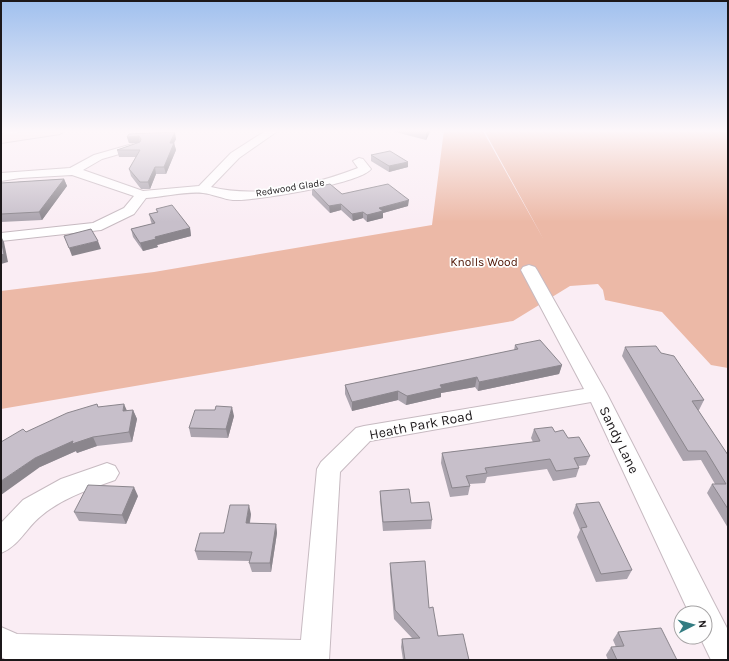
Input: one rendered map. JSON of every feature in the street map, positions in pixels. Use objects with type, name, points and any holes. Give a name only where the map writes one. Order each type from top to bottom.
[{"type":"street","name":"Redwood Glade","points":[[1,177],[73,170],[91,161]]},
{"type":"street","points":[[203,190],[228,161]]},
{"type":"street","name":"Redwood Glade","points":[[73,170],[142,195],[203,190],[233,196],[268,193],[324,184],[365,169],[359,161]]},
{"type":"street","points":[[1,237],[96,227],[129,211],[142,195]]},
{"type":"street","name":"Sandy Lane","points":[[529,270],[597,394],[700,605]]},
{"type":"street","name":"Heath Park Road","points":[[314,658],[329,469],[364,434],[597,394]]},
{"type":"street","points":[[1,541],[32,508],[70,486],[107,473]]},
{"type":"street","name":"Sandy Lane","points":[[713,633],[726,660]]},
{"type":"street","points":[[1,642],[17,649],[314,658]]},
{"type":"green space","name":"Knolls Wood","points":[[440,161],[500,161],[544,240],[501,161],[728,161],[728,368],[711,365],[662,312],[605,300],[603,290],[598,284],[570,286],[513,321],[1,409],[1,291],[154,272],[432,225]]},
{"type":"building","points":[[134,161],[167,161],[164,167],[155,167],[148,182],[140,182],[129,169]]},
{"type":"building","points":[[381,161],[408,162],[389,166]]},
{"type":"building","points":[[64,179],[39,212],[1,214],[1,183]]},
{"type":"building","points":[[330,184],[342,194],[388,184],[409,200],[379,208],[383,211],[367,215],[363,212],[352,214],[341,204],[329,206],[312,188]]},
{"type":"building","points":[[172,205],[190,228],[155,237],[156,239],[140,243],[131,229],[155,223],[149,214],[158,212],[156,209]]},
{"type":"building","points":[[91,229],[98,241],[69,248],[64,236]]},
{"type":"building","points":[[1,239],[4,254],[1,255]]},
{"type":"building","points":[[540,340],[562,365],[479,382],[477,377],[440,385],[442,388],[407,396],[398,391],[352,402],[345,385],[518,349],[515,345]]},
{"type":"building","points":[[656,346],[661,353],[674,356],[704,400],[692,401],[728,455],[728,509],[712,484],[726,484],[706,451],[688,451],[625,347]]},
{"type":"building","points":[[97,404],[98,407],[124,404],[123,411],[133,410],[129,432],[93,437],[72,444],[73,441],[35,458],[1,481],[1,442],[23,429],[26,432],[67,413]]},
{"type":"building","points":[[216,406],[232,407],[226,429],[189,428],[195,410],[215,410]]},
{"type":"building","points":[[552,427],[555,432],[563,430],[568,438],[579,437],[590,456],[574,458],[579,468],[556,471],[550,459],[485,468],[487,473],[466,476],[470,486],[452,488],[442,453],[540,441],[534,429]]},
{"type":"building","points":[[88,485],[134,487],[122,515],[74,512]]},
{"type":"building","points":[[409,489],[411,503],[429,502],[432,520],[383,522],[380,491]]},
{"type":"building","points":[[599,502],[632,570],[601,574],[581,528],[587,527],[576,504]]},
{"type":"building","points":[[230,505],[249,505],[246,523],[276,524],[270,563],[249,563],[252,552],[195,551],[200,533],[224,533]]},
{"type":"building","points":[[425,561],[429,608],[433,607],[438,636],[463,634],[469,660],[405,660],[402,639],[420,638],[395,610],[390,563]]},
{"type":"building","points":[[661,628],[677,660],[617,660],[611,647],[624,646],[618,632]]}]
